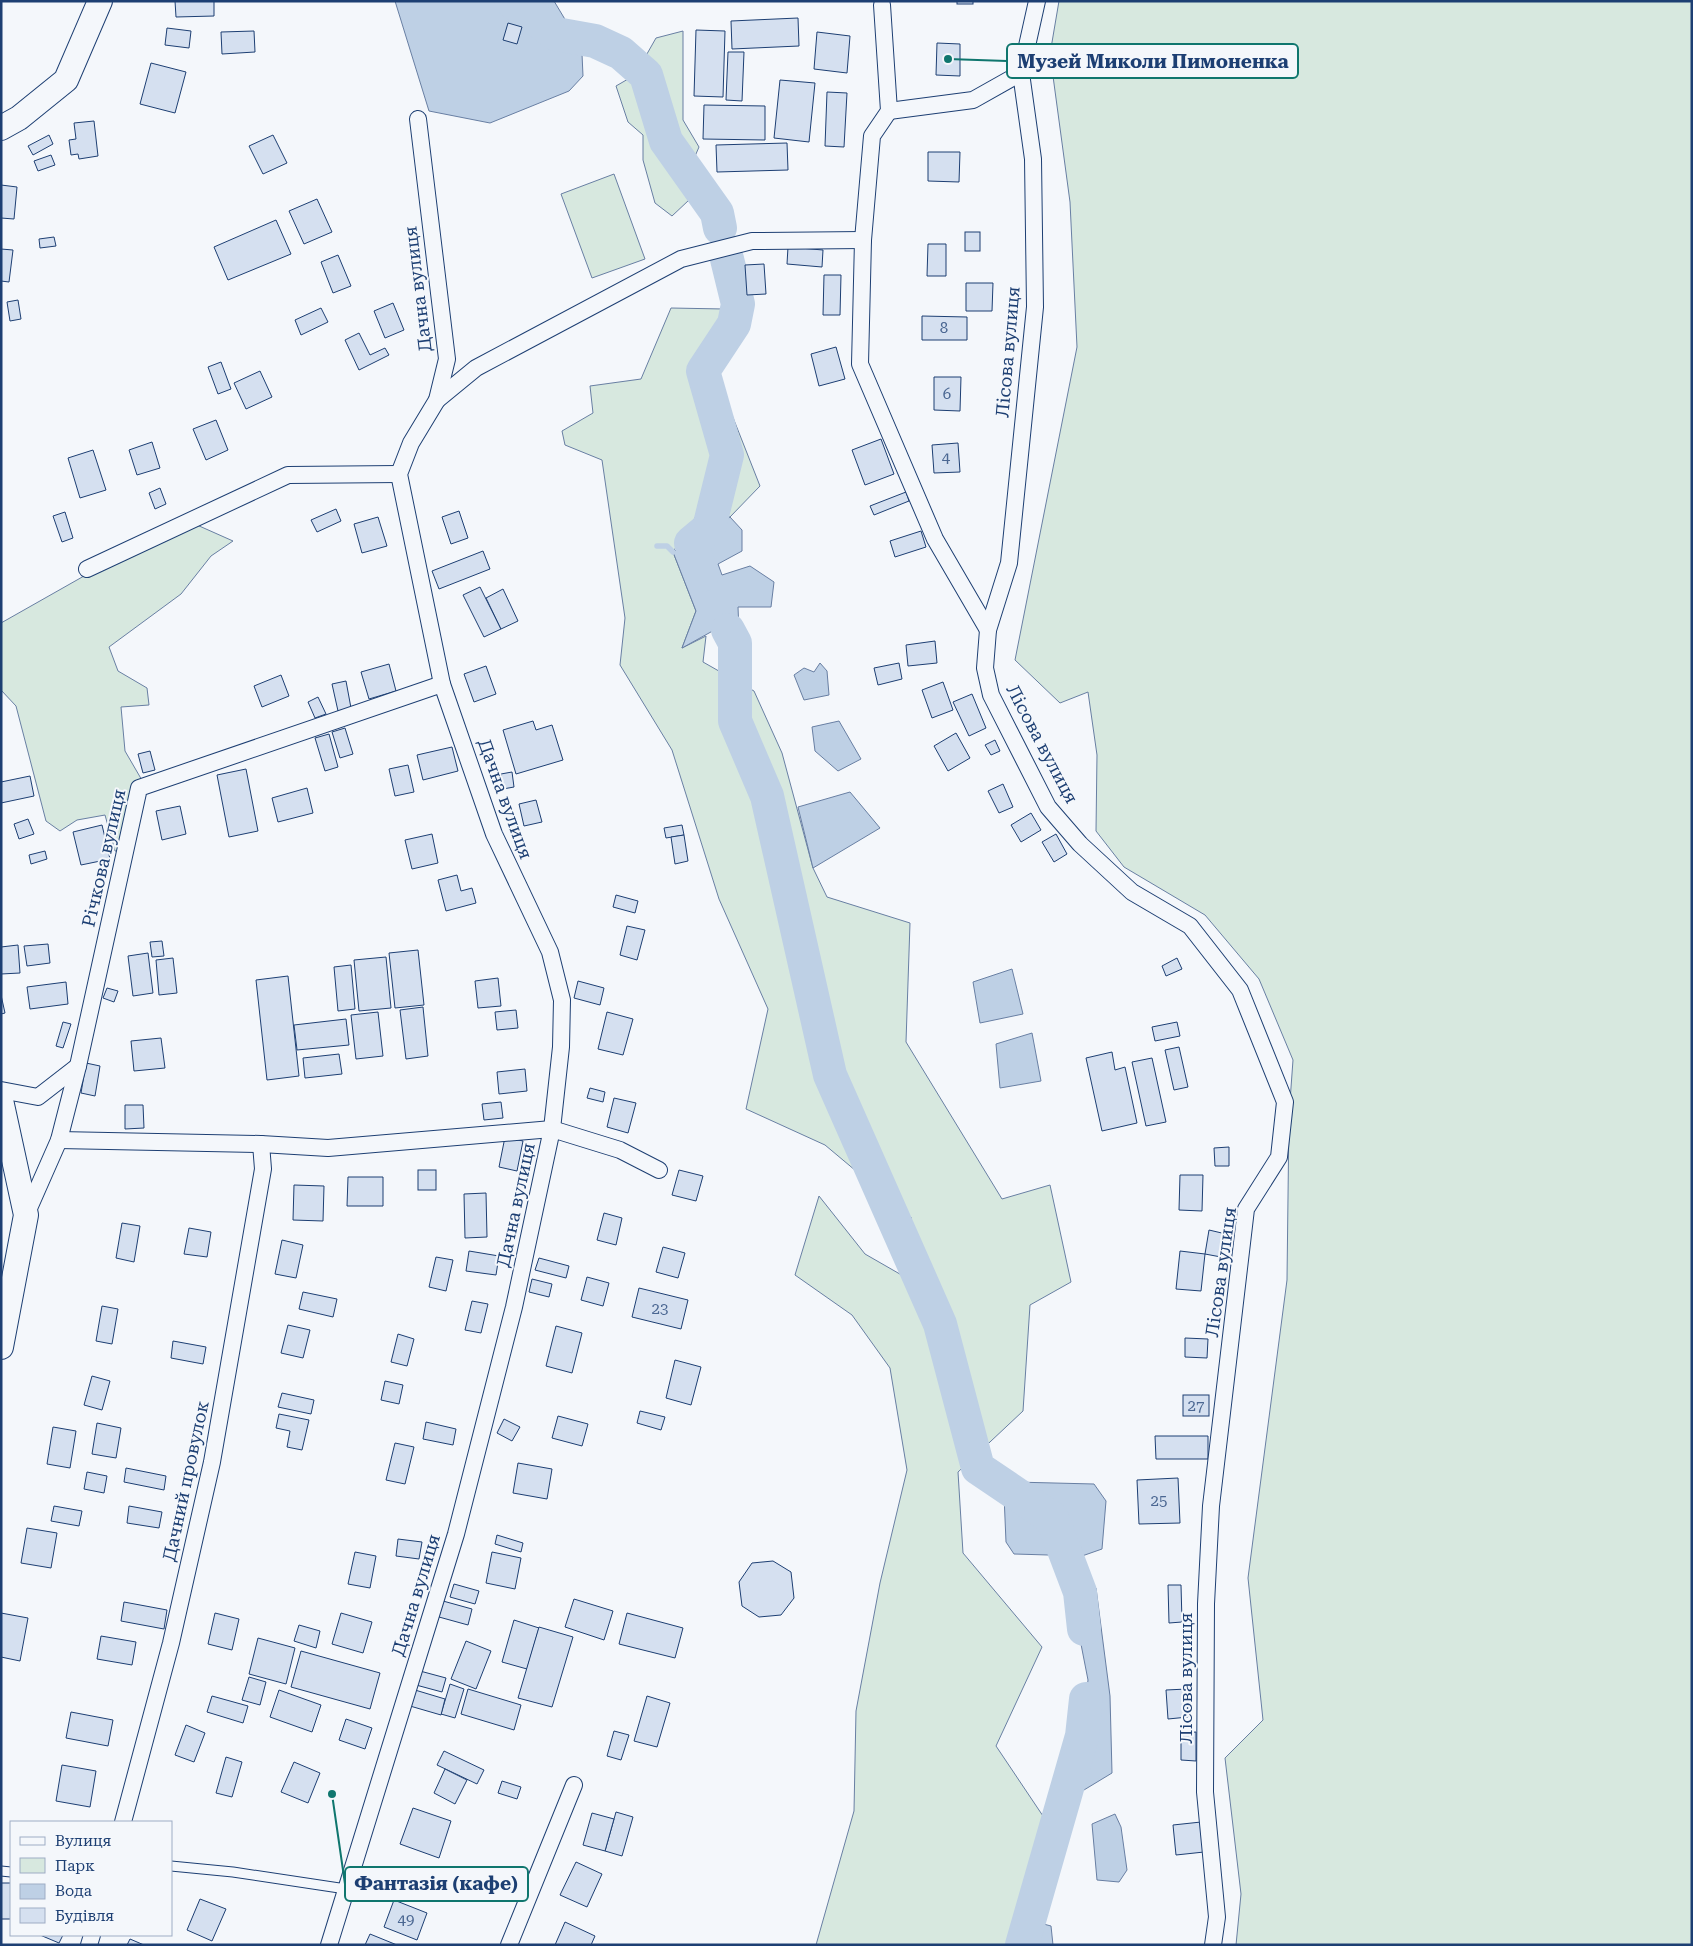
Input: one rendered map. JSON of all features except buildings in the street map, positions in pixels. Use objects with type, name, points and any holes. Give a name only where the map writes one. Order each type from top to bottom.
[{"type":"street","points":[[1,128],[18,118],[66,80],[100,1]]},
{"type":"street","name":"Лісова вулиця","points":[[1037,1],[1021,73],[1033,159],[1035,307],[1009,563],[988,630],[985,668],[991,695],[1048,806],[1080,844],[1132,892],[1190,926],[1240,990],[1285,1102],[1279,1157],[1246,1210],[1211,1506],[1206,1604],[1205,1792],[1217,1917],[1213,1945]]},
{"type":"street","points":[[882,5],[889,111],[872,136],[863,240],[860,364],[935,540],[988,630]]},
{"type":"street","points":[[889,111],[973,100],[1021,73]]},
{"type":"street","name":"Дачна вулиця","points":[[330,1945],[456,1534],[514,1307],[552,1129],[561,1047],[562,1000],[550,952],[494,834],[442,684],[398,474],[411,443],[437,400],[447,359],[418,119]]},
{"type":"street","points":[[437,400],[476,368],[681,260],[752,241],[863,240]]},
{"type":"street","points":[[87,569],[288,475],[398,474]]},
{"type":"street","name":"Річкова вулиця","points":[[26,1214],[59,1140],[78,1066],[139,788],[442,684]]},
{"type":"street","points":[[1,1090],[38,1097],[78,1066]]},
{"type":"street","points":[[1,1100],[26,1214],[1,1348]]},
{"type":"street","points":[[59,1140],[261,1144],[328,1148],[552,1129],[620,1150],[659,1170]]},
{"type":"street","name":"Дачний провулок","points":[[122,1821],[171,1643],[212,1462],[263,1169],[261,1144]]},
{"type":"street","points":[[509,1945],[574,1785]]},
{"type":"lane","points":[[172,1866],[233,1872],[346,1889]]},
{"type":"green space","points":[[1059,1],[1692,1],[1692,1945],[1236,1945],[1241,1894],[1225,1758],[1263,1720],[1248,1578],[1287,1280],[1289,1115],[1293,1060],[1259,979],[1205,915],[1124,867],[1096,831],[1097,755],[1088,692],[1060,703],[1015,660],[1077,347],[1070,202],[1050,54]]},
{"type":"green space","points":[[683,31],[683,120],[699,147],[692,163],[678,174],[689,200],[672,216],[655,203],[643,160],[643,135],[628,122],[616,86],[635,75],[656,38]]},
{"type":"green space","points":[[614,174],[645,259],[592,278],[561,194]]},
{"type":"green space","points":[[671,308],[724,309],[749,320],[715,372],[760,486],[730,517],[698,513],[673,552],[696,611],[682,648],[706,636],[703,662],[754,691],[782,753],[813,868],[827,897],[910,923],[906,1042],[1002,1199],[1050,1185],[1071,1282],[1030,1305],[1023,1411],[958,1472],[963,1553],[1042,1647],[996,1746],[1045,1819],[1008,1945],[816,1945],[854,1811],[856,1711],[880,1583],[907,1470],[890,1368],[852,1315],[795,1275],[819,1196],[865,1254],[919,1285],[911,1217],[825,1145],[746,1109],[768,1009],[719,899],[672,750],[620,665],[625,618],[602,460],[565,445],[562,431],[593,413],[590,386],[641,379]]},
{"type":"green space","points":[[197,525],[233,541],[211,556],[181,594],[109,647],[118,671],[147,688],[149,705],[121,707],[125,751],[143,782],[129,852],[115,851],[105,815],[77,820],[60,831],[46,821],[16,706],[1,690],[1,623],[84,576]]},
{"type":"water","points":[[395,1],[554,1],[572,31],[606,41],[612,52],[582,54],[583,76],[569,91],[490,123],[429,111]]},
{"type":"water","points":[[730,517],[742,530],[742,551],[718,564],[722,575],[750,566],[774,582],[771,607],[738,607],[741,681],[727,666],[718,628],[682,648],[696,611],[673,552]]},
{"type":"water","points":[[820,663],[827,671],[829,695],[804,700],[794,675],[804,668],[814,672]]},
{"type":"water","points":[[839,721],[861,759],[838,771],[815,751],[812,727]]},
{"type":"water","points":[[850,792],[880,828],[813,868],[798,807]]},
{"type":"water","points":[[1012,969],[1023,1014],[980,1023],[973,982]]},
{"type":"water","points":[[1032,1033],[1041,1081],[1000,1088],[996,1044]]},
{"type":"water","points":[[1014,1482],[1094,1484],[1106,1501],[1102,1549],[1082,1556],[1014,1554],[1006,1542],[1004,1495]]},
{"type":"water","points":[[1080,1579],[1096,1588],[1110,1696],[1112,1773],[1079,1793],[1075,1783],[1088,1680],[1070,1588]]},
{"type":"water","points":[[1115,1814],[1121,1827],[1127,1870],[1119,1882],[1097,1880],[1092,1824]]},
{"type":"water","points":[[1036,1922],[1051,1926],[1053,1945],[1031,1945]]},
{"type":"waterway","points":[[511,1],[556,34],[595,41],[621,53],[646,75],[666,141],[717,213],[720,228]]},
{"type":"waterway","points":[[702,575],[691,543],[709,528],[727,455],[703,371],[734,324],[738,304],[727,259]]},
{"type":"waterway","points":[[657,546],[667,546],[673,552]]},
{"type":"waterway","points":[[728,630],[735,643],[735,721],[767,796],[830,1075],[940,1324],[978,1468],[1052,1518],[1080,1592],[1084,1629]]},
{"type":"waterway","points":[[1022,1945],[1082,1736],[1086,1699]]},
{"type":"place","name":"Музей Миколи Пимоненка","points":[[948,59]]},
{"type":"place","name":"Фантазія (кафе)","points":[[332,1794]]}]
